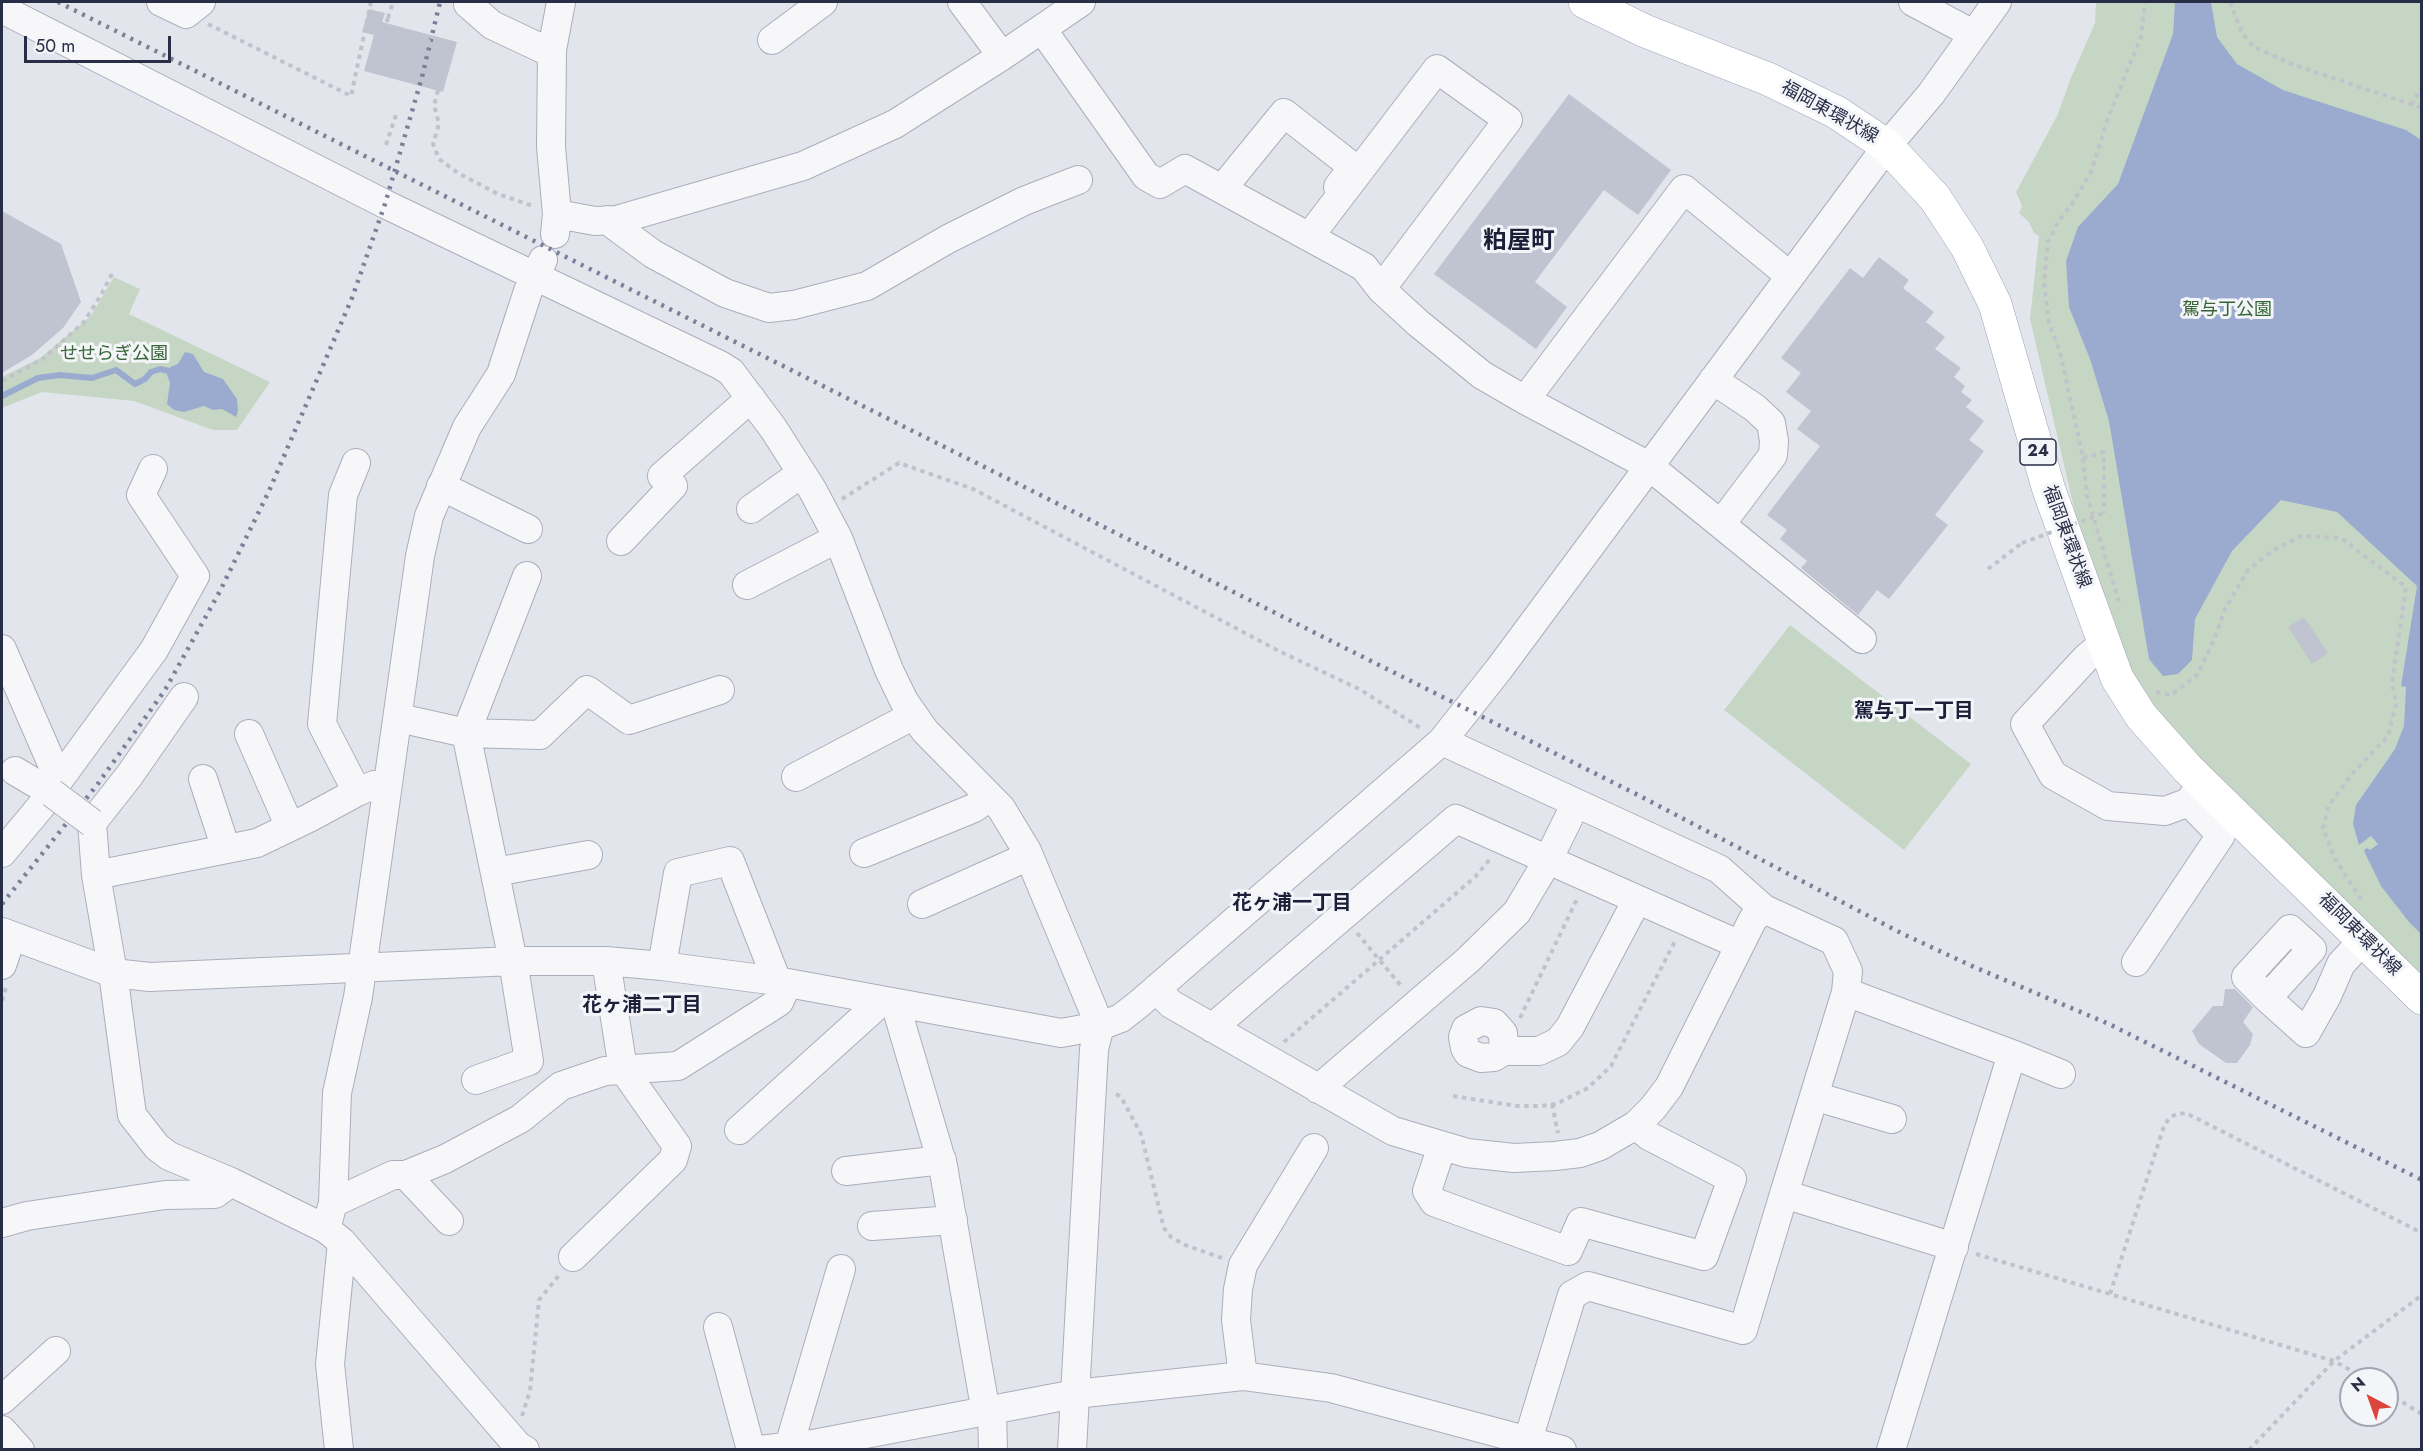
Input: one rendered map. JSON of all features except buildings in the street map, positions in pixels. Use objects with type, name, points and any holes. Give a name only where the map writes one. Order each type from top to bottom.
[{"type":"main road","name":"福岡東環状線","points":[[1585,2],[1645,31],[1768,79],[1836,112],[1887,146],[1935,198],[1967,247],[1995,304],[2049,490],[2117,678],[2196,793],[2363,940],[2421,998]]},
{"type":"street","points":[[561,2],[552,50],[551,147],[556,224],[617,220],[803,166],[895,124],[1082,2]]},
{"type":"street","points":[[772,40],[823,2]]},
{"type":"street","points":[[962,2],[1002,56]]},
{"type":"street","points":[[1914,2],[1973,34]]},
{"type":"street","points":[[2,965],[6,934],[113,973],[150,976],[513,961],[606,961],[783,982],[1060,1033],[1100,1026],[1121,1018],[1442,741],[1499,669],[1887,146],[1930,94],[1996,2]]},
{"type":"street","points":[[468,4],[492,25],[543,50],[552,50]]},
{"type":"street","points":[[2,9],[385,204],[539,267],[720,365],[730,372],[751,398],[802,472],[824,510],[838,538],[889,670],[904,701],[925,731],[1001,808],[1029,856],[1100,1026],[1094,1049],[1091,1094],[1072,1449]]},
{"type":"street","points":[[1042,28],[1146,176],[1160,184],[1185,169],[1364,267],[1381,289],[1418,323],[1482,375],[1649,466],[1862,639]]},
{"type":"street","points":[[1306,235],[1437,69],[1508,120],[1381,289]]},
{"type":"street","points":[[1222,189],[1284,113],[1353,167],[1306,235]]},
{"type":"street","points":[[607,220],[653,254],[725,293],[769,308],[794,305],[867,286],[948,239],[1014,206],[1078,180]]},
{"type":"street","points":[[1526,400],[1684,189],[1790,276]]},
{"type":"street","points":[[339,1449],[330,1364],[338,1094],[363,968],[420,556],[429,516],[441,486],[467,427],[501,375],[539,267]]},
{"type":"street","points":[[1713,380],[1755,408],[1771,423],[1774,441],[1773,455],[1721,524]]},
{"type":"street","points":[[621,541],[673,486],[663,476],[751,398]]},
{"type":"street","points":[[356,463],[343,495],[322,724],[357,792]]},
{"type":"street","points":[[2,853],[56,786],[154,650],[195,576],[141,495],[153,469]]},
{"type":"street","points":[[751,509],[802,472]]},
{"type":"street","points":[[441,486],[528,529]]},
{"type":"street","points":[[747,585],[838,538]]},
{"type":"street","points":[[476,1080],[529,1061],[513,961],[466,733],[527,576]]},
{"type":"street","points":[[2104,643],[2086,658],[2025,724],[2053,775],[2108,806],[2165,811],[2196,793],[2221,835],[2136,962]]},
{"type":"street","points":[[2,649],[56,786],[92,823],[96,875],[113,973],[132,1115],[157,1147],[169,1156],[334,1225],[519,1445]]},
{"type":"street","points":[[399,718],[466,733],[540,735],[587,690],[629,720],[720,690]]},
{"type":"street","points":[[92,823],[129,776],[183,697]]},
{"type":"street","points":[[796,777],[914,715]]},
{"type":"street","points":[[249,734],[290,827]]},
{"type":"street","points":[[1442,741],[1719,869],[1764,909],[1834,941],[1848,971],[1846,992],[1743,1330],[1588,1286],[1572,1295],[1526,1444]]},
{"type":"street","points":[[15,771],[56,786]]},
{"type":"street","points":[[202,779],[226,849]]},
{"type":"street","points":[[96,875],[257,843],[370,785],[389,786]]},
{"type":"street","points":[[864,852],[974,808],[990,797]]},
{"type":"street","points":[[1318,1089],[1493,938],[1517,912],[1548,860],[1576,803]]},
{"type":"street","points":[[1212,1028],[1456,819],[1740,945]]},
{"type":"street","points":[[495,872],[588,855]]},
{"type":"street","points":[[922,904],[1029,856]]},
{"type":"street","points":[[334,1225],[393,1175],[406,1175],[445,1159],[520,1119],[561,1086],[605,1071],[678,1066],[779,1002],[783,982],[730,861],[678,873],[662,966]]},
{"type":"street","points":[[1504,1051],[1539,1051],[1549,1048],[1564,1036],[1636,900]]},
{"type":"street","points":[[1156,989],[1171,1004],[1393,1131],[1467,1153],[1514,1158],[1580,1153],[1600,1146],[1636,1125],[1670,1087],[1753,919],[1764,909]]},
{"type":"street","points":[[2267,998],[2306,1033],[2327,996],[2341,964],[2363,940]]},
{"type":"street","points":[[573,1257],[673,1160],[677,1146],[623,1070],[606,961]]},
{"type":"street","points":[[1846,992],[2061,1074]]},
{"type":"street","points":[[739,1130],[873,1009],[885,1001]]},
{"type":"street","points":[[885,1001],[942,1160],[989,1412],[993,1449]]},
{"type":"street","points":[[1891,1449],[2012,1054]]},
{"type":"street","points":[[1814,1096],[1892,1119]]},
{"type":"street","points":[[1442,1146],[1427,1191],[1434,1202],[1568,1251],[1581,1222],[1704,1257],[1732,1179],[1648,1136],[1636,1125]]},
{"type":"street","points":[[1243,1376],[1236,1320],[1238,1288],[1243,1265],[1314,1148]]},
{"type":"street","points":[[846,1171],[942,1160]]},
{"type":"street","points":[[406,1175],[449,1221]]},
{"type":"street","points":[[2,1223],[27,1216],[165,1195],[215,1194],[231,1182]]},
{"type":"street","points":[[1784,1194],[1954,1247]]},
{"type":"street","points":[[872,1226],[952,1220]]},
{"type":"street","points":[[789,1446],[841,1269]]},
{"type":"street","points":[[718,1328],[751,1449]]},
{"type":"street","points":[[2,1400],[56,1351]]},
{"type":"street","points":[[759,1449],[813,1444],[1075,1394],[1243,1376],[1331,1388],[1526,1444],[1562,1449]]},
{"type":"street","points":[[2,1430],[20,1449]]},
{"type":"path","points":[[183,6],[351,96],[371,2]]},
{"type":"path","points":[[393,2],[385,29],[450,46],[434,105],[439,124],[433,144],[439,159],[458,173],[556,224]]},
{"type":"path","points":[[2120,605],[2087,496],[2084,458],[2060,352],[2049,323],[2044,283],[2048,243],[2059,220],[2070,207],[2091,172],[2108,118],[2141,37],[2145,2]]},
{"type":"path","points":[[2230,2],[2242,33],[2254,47],[2294,65],[2421,108]]},
{"type":"path","points":[[408,73],[416,37]]},
{"type":"path","points":[[398,69],[418,75]]},
{"type":"path","points":[[2411,105],[2421,87]]},
{"type":"path","points":[[386,145],[396,115]]},
{"type":"path","points":[[2,381],[43,359],[84,322],[112,274]]},
{"type":"path","points":[[1988,569],[2022,543],[2104,513],[2104,452],[2084,458]]},
{"type":"path","points":[[824,510],[898,463],[973,489],[1279,651],[1361,690],[1442,741]]},
{"type":"path","points":[[2151,683],[2155,691],[2172,695],[2196,675],[2214,640],[2225,609],[2248,570],[2272,551],[2301,536],[2341,538],[2406,586],[2392,682],[2396,704],[2388,736],[2352,774],[2329,805],[2323,828],[2335,859],[2368,908]]},
{"type":"path","points":[[1265,1058],[1475,877],[1487,864],[1501,840]]},
{"type":"path","points":[[1504,1051],[1587,878]]},
{"type":"path","points":[[1343,916],[1416,1005]]},
{"type":"path","points":[[1453,1096],[1517,1106],[1540,1106],[1556,1104],[1588,1088],[1611,1066],[1685,921]]},
{"type":"path","points":[[1091,1094],[1113,1093],[1121,1097],[1141,1134],[1164,1228],[1171,1237],[1185,1245],[1243,1265]]},
{"type":"path","points":[[2110,1294],[2163,1129],[2169,1118],[2177,1114],[2186,1113],[2421,1233]]},
{"type":"path","points":[[1954,1247],[2334,1361],[2345,1367]]},
{"type":"path","points":[[519,1445],[530,1391],[539,1300],[573,1257]]},
{"type":"path","points":[[2249,1449],[2334,1361],[2421,1295]]},
{"type":"path","points":[[2399,1400],[2421,1414]]},
{"type":"green space","name":"駕与丁公園","points":[[2096,2],[2421,2],[2421,982],[2196,767],[2130,678],[2095,598],[2030,319],[2039,236],[2034,233],[2029,222],[2019,213],[2022,206],[2016,192],[2057,116],[2095,23]]},
{"type":"green space","name":"せせらぎ公園","points":[[114,277],[140,289],[129,314],[270,382],[237,430],[213,430],[134,401],[42,392],[2,408],[2,377],[40,358],[91,316]]},
{"type":"green space","points":[[1790,625],[1971,764],[1904,850],[1724,710]]},
{"type":"water","points":[[2175,2],[2211,2],[2217,37],[2237,64],[2283,90],[2406,130],[2421,140],[2421,934],[2381,886],[2366,855],[2364,850],[2367,848],[2370,850],[2378,844],[2371,836],[2359,845],[2353,824],[2356,805],[2395,749],[2404,726],[2406,687],[2401,686],[2417,586],[2337,512],[2281,500],[2232,551],[2195,619],[2192,660],[2178,674],[2163,676],[2149,659],[2109,421],[2090,359],[2069,307],[2066,261],[2078,227],[2118,184],[2173,34]]},
{"type":"water","points":[[185,352],[193,354],[204,372],[223,379],[237,399],[236,417],[222,409],[213,410],[204,406],[184,412],[174,410],[167,404],[170,383],[167,375],[170,367],[178,364]]},
{"type":"waterway","points":[[2,396],[38,378],[60,375],[92,378],[116,370],[135,384],[145,379],[151,372],[160,369],[169,371]]},
{"type":"railway","points":[[58,2],[1638,795],[1901,933],[1974,967],[2109,1024],[2422,1180]]},
{"type":"railway","points":[[2,904],[97,785],[165,690],[220,591],[269,491],[352,298],[385,204],[422,77],[440,2]]},
{"type":"district","name":"粕屋町","points":[[1519,242]]},
{"type":"district","name":"駕与丁一丁目","points":[[1914,712]]},
{"type":"district","name":"花ヶ浦一丁目","points":[[1292,904]]},
{"type":"district","name":"花ヶ浦二丁目","points":[[642,1006]]}]
